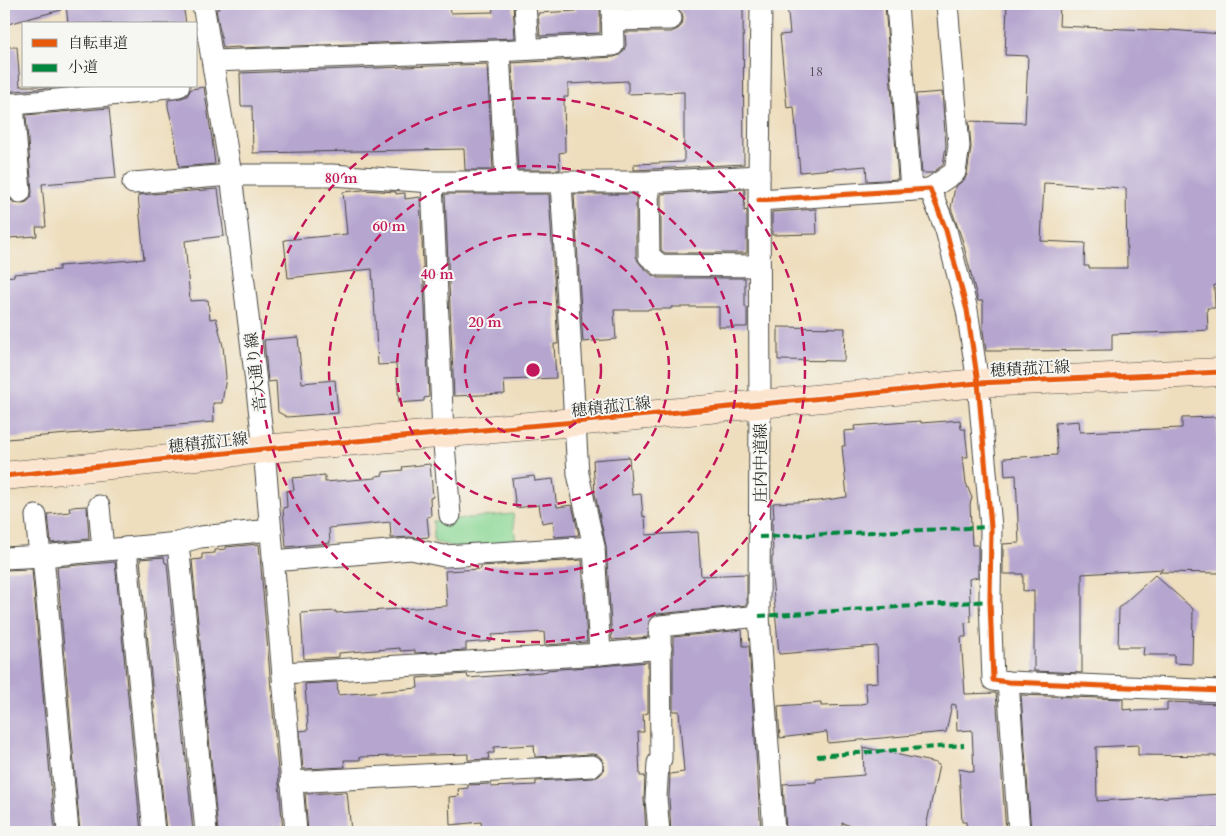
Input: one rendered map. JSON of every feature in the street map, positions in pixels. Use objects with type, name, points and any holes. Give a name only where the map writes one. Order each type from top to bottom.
[{"type":"street","name":"音大通り線","points":[[203,4],[212,62],[206,83],[231,175],[264,449],[296,832]]},
{"type":"street","points":[[526,4],[528,49]]},
{"type":"street","name":"庄内中道線","points":[[761,4],[759,616],[774,832]]},
{"type":"street","points":[[897,4],[920,190],[946,230],[967,310],[978,383],[991,527],[990,601],[994,680],[1222,691]]},
{"type":"street","points":[[759,200],[920,190],[956,172],[959,146],[947,4]]},
{"type":"street","points":[[212,62],[613,46],[612,12],[672,19]]},
{"type":"street","points":[[499,51],[506,182]]},
{"type":"street","points":[[20,192],[8,105],[152,91],[158,88]]},
{"type":"street","points":[[134,183],[231,175],[332,175],[432,182],[648,182],[759,176]]},
{"type":"street","points":[[432,182],[443,433],[450,515]]},
{"type":"street","points":[[561,182],[578,474],[594,547],[600,654]]},
{"type":"street","points":[[648,182],[649,256],[660,265],[759,266]]},
{"type":"street","name":"穂積菰江線","points":[[4,476],[264,449],[574,422],[978,383],[1222,372]]},
{"type":"street","points":[[99,506],[103,550]]},
{"type":"street","points":[[36,516],[68,832]]},
{"type":"street","points":[[4,558],[126,548],[271,530]]},
{"type":"street","points":[[178,542],[206,832]]},
{"type":"street","points":[[273,561],[412,549],[444,556],[594,547]]},
{"type":"street","points":[[126,548],[154,832]]},
{"type":"street","points":[[658,832],[656,798],[658,763],[661,759],[660,626],[759,616]]},
{"type":"street","points":[[283,673],[600,654],[661,648]]},
{"type":"street","points":[[1008,682],[1019,832]]},
{"type":"street","points":[[292,782],[592,766]]},
{"type":"green space","points":[[513,514],[516,545],[468,550],[434,542],[433,521]]},
{"type":"building","points":[[4,4],[61,4],[61,10],[4,25]]},
{"type":"building","points":[[66,4],[183,4],[186,22],[68,22]]},
{"type":"building","points":[[218,4],[449,4],[450,13],[493,12],[492,4],[513,4],[515,38],[223,48],[216,9],[219,9]]},
{"type":"building","points":[[575,4],[600,4],[600,33],[540,36],[538,13],[576,11]]},
{"type":"building","points":[[624,4],[743,4],[744,164],[634,170],[634,164],[684,162],[684,92],[628,94],[628,81],[568,84],[568,97],[564,97],[565,152],[559,153],[560,170],[518,170],[512,63],[614,57],[620,55],[624,50],[626,45],[625,32],[671,32],[682,25],[682,13],[677,8],[671,6],[625,7]]},
{"type":"building","points":[[787,4],[849,4],[849,6],[885,4],[898,179],[867,181],[866,166],[800,172],[794,107],[787,108],[780,35],[790,34]]},
{"type":"building","points":[[1007,4],[1060,4],[1059,26],[1222,34],[1222,284],[1214,285],[1215,308],[1207,308],[1208,330],[1112,334],[1112,350],[986,351],[983,331],[983,301],[978,301],[962,239],[951,208],[955,187],[965,179],[967,174],[971,148],[969,121],[1025,123],[1028,56],[1005,55]],"holes":[[[1044,183],[1126,188],[1127,268],[1089,268],[1089,266],[1084,266],[1085,243],[1041,241]]]},
{"type":"building","points":[[4,47],[17,47],[20,86],[22,88],[47,88],[4,92]]},
{"type":"building","points":[[487,64],[493,170],[465,170],[464,149],[253,153],[252,106],[241,106],[240,73]]},
{"type":"building","points":[[204,87],[215,164],[179,167],[168,100],[187,96],[191,89]]},
{"type":"building","points":[[942,92],[946,146],[943,165],[932,173],[922,173],[916,94]]},
{"type":"building","points":[[109,108],[116,178],[42,184],[46,227],[36,227],[37,236],[9,238],[8,230],[4,230],[4,145],[10,199],[14,203],[21,204],[27,202],[31,198],[32,192],[26,115]]},
{"type":"building","points":[[218,189],[224,236],[185,241],[190,301],[208,300],[210,319],[216,318],[223,346],[226,377],[222,403],[213,403],[214,422],[7,439],[4,406],[4,277],[14,276],[14,274],[59,270],[59,266],[144,259],[138,195]]},
{"type":"building","points":[[745,189],[744,211],[747,210],[747,253],[665,253],[661,250],[661,194]]},
{"type":"building","points":[[363,190],[396,192],[396,194],[405,193],[405,199],[420,197],[429,397],[424,398],[424,401],[399,403],[396,364],[378,365],[372,269],[288,278],[284,240],[347,234],[343,192]]},
{"type":"building","points":[[445,194],[549,194],[558,344],[554,344],[556,378],[504,380],[505,394],[454,396]]},
{"type":"building","points":[[574,194],[636,194],[636,256],[641,265],[652,275],[660,278],[745,278],[747,327],[719,327],[719,307],[614,310],[616,339],[583,342]]},
{"type":"building","points":[[816,209],[817,234],[772,235],[772,212]]},
{"type":"building","points":[[778,327],[845,328],[844,361],[778,360]]},
{"type":"building","points":[[298,337],[302,383],[335,380],[338,413],[287,417],[278,412],[276,381],[268,382],[264,340]]},
{"type":"building","points":[[1217,417],[1222,573],[1159,572],[1163,569],[1082,574],[1082,673],[1034,671],[1034,590],[1023,591],[1023,574],[1003,574],[1003,544],[1019,543],[1016,475],[1005,476],[1004,458],[1057,455],[1055,423],[1079,421],[1080,432],[1182,428],[1182,418]]},
{"type":"building","points":[[960,420],[961,429],[965,429],[968,457],[963,457],[966,483],[972,498],[970,504],[972,545],[978,545],[978,577],[969,579],[971,622],[965,623],[966,637],[961,637],[965,694],[996,693],[1006,832],[967,832],[966,822],[962,822],[959,769],[974,772],[972,730],[957,731],[956,705],[952,704],[946,732],[828,743],[827,732],[780,738],[778,706],[821,703],[821,706],[860,705],[867,703],[865,683],[878,682],[877,646],[779,654],[772,576],[773,503],[819,501],[847,497],[842,446],[845,446],[844,431],[855,430],[854,426]]},
{"type":"building","points":[[629,457],[632,495],[641,494],[646,535],[698,532],[701,576],[747,574],[747,605],[658,614],[649,621],[648,637],[612,640],[606,546],[595,494],[593,460]]},
{"type":"building","points":[[430,464],[433,497],[430,498],[431,516],[427,517],[429,537],[391,538],[390,522],[329,528],[330,543],[286,547],[283,508],[287,507],[286,491],[294,490],[292,478],[325,475],[325,482],[376,478],[376,476],[383,475],[383,472],[403,470],[402,467]]},
{"type":"building","points":[[534,476],[535,481],[553,479],[557,507],[572,505],[579,535],[555,537],[553,521],[542,523],[539,505],[516,508],[512,479]]},
{"type":"building","points":[[87,506],[89,539],[51,543],[48,514],[70,512],[69,507]]},
{"type":"building","points":[[259,544],[283,832],[218,832],[192,560],[202,559],[202,554],[215,553],[215,550],[226,549],[226,547]]},
{"type":"building","points":[[164,557],[165,563],[167,563],[193,832],[166,832],[140,559]]},
{"type":"building","points":[[582,560],[587,642],[545,645],[544,632],[492,635],[492,641],[466,643],[466,650],[415,653],[415,650],[400,651],[400,648],[339,653],[339,657],[304,659],[301,613],[336,611],[336,613],[447,606],[445,571],[481,569],[481,566]]},
{"type":"building","points":[[115,562],[141,832],[80,832],[57,567]]},
{"type":"building","points":[[32,569],[55,832],[6,832],[4,803],[4,570]]},
{"type":"building","points":[[1155,575],[1193,609],[1192,664],[1174,663],[1174,655],[1143,655],[1144,647],[1118,647],[1119,608]]},
{"type":"building","points":[[742,630],[743,646],[749,646],[761,832],[671,832],[670,774],[684,772],[679,711],[673,711],[673,637]]},
{"type":"building","points":[[648,662],[648,713],[643,714],[644,732],[638,732],[640,776],[645,776],[646,832],[482,832],[481,822],[450,825],[449,797],[459,796],[458,789],[468,788],[468,785],[491,784],[491,787],[536,785],[536,781],[593,778],[603,772],[602,759],[598,755],[535,757],[534,745],[494,747],[494,753],[488,753],[489,759],[468,760],[468,754],[360,757],[360,760],[344,760],[345,767],[303,769],[300,731],[308,730],[305,684],[337,682],[338,695],[418,688],[417,678],[467,674],[468,678]]},
{"type":"building","points":[[1021,695],[1123,699],[1123,710],[1132,709],[1132,711],[1167,710],[1167,702],[1222,704],[1222,756],[1138,755],[1138,745],[1096,747],[1097,801],[1222,794],[1222,828],[1204,830],[1204,828],[1165,829],[1165,832],[1031,832]]},
{"type":"building","points":[[863,747],[939,765],[925,832],[869,832],[842,823],[842,832],[801,832],[803,829],[786,830],[783,784],[816,782],[816,779],[864,775]]},
{"type":"building","points":[[347,792],[351,831],[308,832],[305,794]]},
{"type":"marked path","points":[[759,537],[991,527]]},
{"type":"marked path","points":[[759,616],[990,601]]},
{"type":"marked path","points":[[817,756],[964,745]]},
{"type":"cycle path","points":[[759,200],[930,189],[946,230],[967,310],[978,383],[991,527],[990,601],[993,680],[1222,691]]},
{"type":"cycle path","points":[[4,476],[264,449],[575,422],[978,383],[1222,372]]}]
